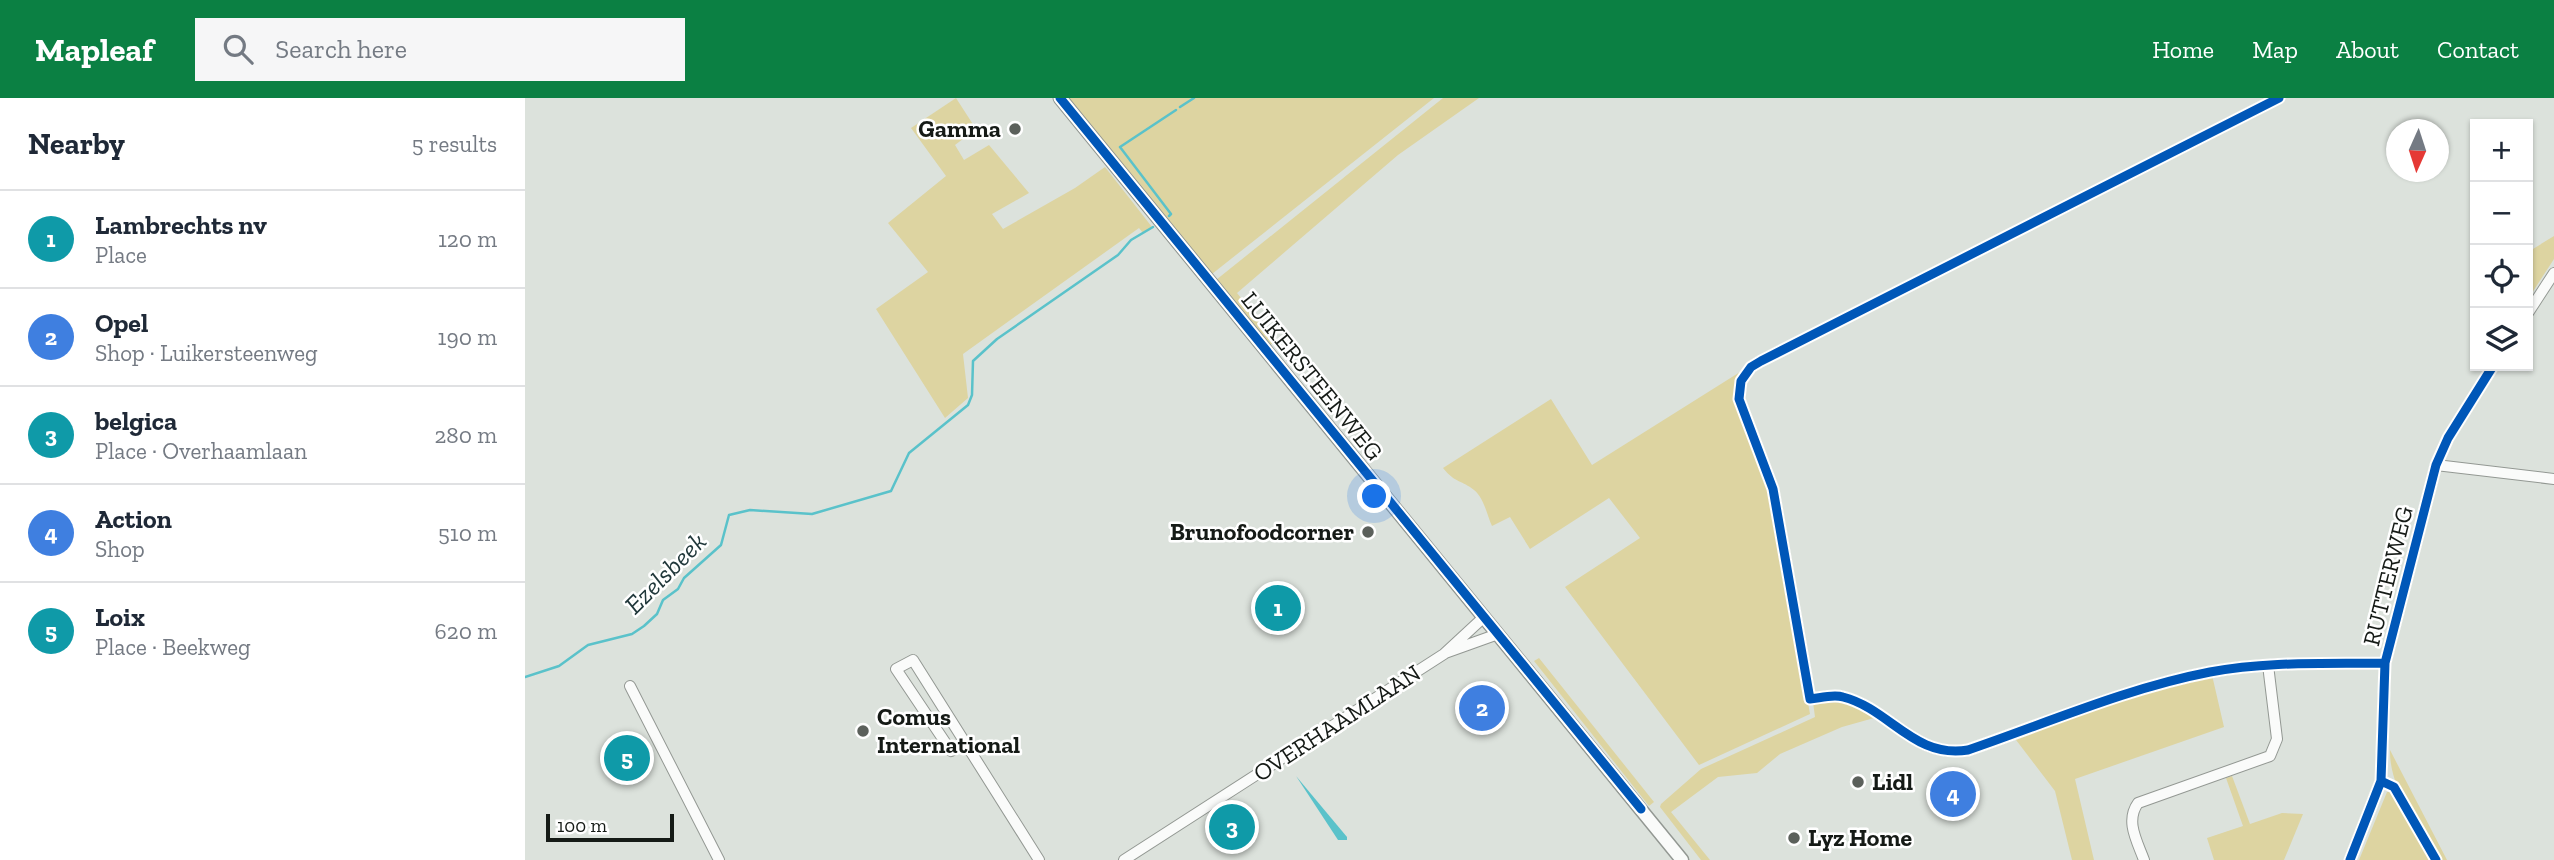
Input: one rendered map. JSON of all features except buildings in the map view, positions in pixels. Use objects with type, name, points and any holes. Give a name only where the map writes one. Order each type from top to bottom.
[{"type":"main road","name":"LUIKERSTEENWEG","points":[[1060,98],[1682,860]]},
{"type":"street","points":[[2279,98],[1761,361],[1751,367],[1741,381],[1739,400],[1773,489],[1810,699],[1841,696],[1929,748],[1949,753],[1968,750],[2165,682],[2268,665],[2385,663]]},
{"type":"street","points":[[2531,308],[2554,273]]},
{"type":"street","name":"RUTTERWEG","points":[[2350,860],[2381,781],[2382,689],[2385,663],[2436,465],[2448,438],[2490,371]]},
{"type":"street","points":[[2436,465],[2554,478]]},
{"type":"street","name":"OVERHAAMLAAN","points":[[1124,860],[1444,653],[1484,617]]},
{"type":"street","name":"OVERHAAMLAAN","points":[[1444,653],[1498,634]]},
{"type":"street","points":[[966,744],[951,751],[896,668],[913,660],[966,744],[1039,860]]},
{"type":"street","points":[[2144,860],[2132,827],[2133,811],[2138,803],[2270,756],[2274,750],[2277,739],[2268,665]]},
{"type":"street","points":[[630,686],[719,860]]},
{"type":"street","points":[[2381,781],[2394,787],[2436,860]]},
{"type":"shaded area","points":[[956,98],[976,129],[955,145],[964,160],[989,145],[1029,193],[992,214],[1003,229],[1075,188],[1105,167],[1152,227],[1143,233],[1139,228],[963,354],[968,398],[945,418],[876,309],[928,272],[888,223],[946,176],[911,128]]},
{"type":"shaded area","points":[[1068,98],[1434,98],[1212,274]]},
{"type":"shaded area","points":[[1443,98],[1479,98],[1398,155],[1237,293],[1276,341],[1269,346],[1216,280]]},
{"type":"shaded area","points":[[2554,236],[2554,259],[2533,291],[2533,249]]},
{"type":"shaded area","points":[[1740,372],[1736,387],[1771,491],[1810,714],[1699,765],[1565,587],[1640,538],[1609,498],[1530,549],[1510,517],[1492,526],[1477,493],[1443,468],[1551,399],[1592,465]]},
{"type":"shaded area","points":[[1539,658],[1654,802],[1649,806],[1534,661]]},
{"type":"shaded area","points":[[2212,675],[2224,727],[2075,779],[2094,860],[2072,860],[2055,791],[2013,736],[2169,682]]},
{"type":"shaded area","points":[[1840,699],[1874,718],[1842,727],[1780,754],[1757,773],[1718,777],[1671,812],[1710,860],[1701,860],[1660,807],[1661,804],[1701,769],[1815,717],[1813,702]]},
{"type":"shaded area","points":[[2390,750],[2447,860],[2438,860],[2407,807],[2395,779]]},
{"type":"shaded area","points":[[2232,776],[2250,824],[2282,813],[2303,814],[2284,860],[2214,860],[2207,838],[2243,826],[2226,778]]},
{"type":"shaded area","points":[[2387,792],[2393,792],[2433,860],[2359,860]]},
{"type":"water","points":[[1296,776],[1347,837],[1347,840],[1338,840]]},
{"type":"waterway","name":"Ezelsbeek","points":[[1180,107],[1194,98]]},
{"type":"waterway","name":"Ezelsbeek","points":[[1169,216],[1171,214],[1120,147],[1176,110]]},
{"type":"waterway","name":"Ezelsbeek","points":[[525,677],[559,666],[588,645],[632,634],[644,626],[657,614],[663,600],[678,589],[684,578],[721,545],[729,515],[750,510],[812,514],[891,491],[909,453],[968,405],[972,395],[973,361],[997,339],[1118,255],[1131,240],[1153,227]]},
{"type":"cycle path","points":[[1060,98],[1641,809]]},
{"type":"cycle path","points":[[2279,98],[1761,361],[1751,367],[1741,381],[1739,399],[1773,489],[1810,699],[1843,697],[1860,703],[1932,747],[1949,751],[1968,750],[2148,687],[2210,672],[2276,665],[2385,663]]},
{"type":"cycle path","points":[[2350,860],[2381,781],[2385,663],[2436,465],[2448,438],[2490,371]]},
{"type":"cycle path","points":[[2381,781],[2394,787],[2436,860]]},
{"type":"place","name":"Gamma","points":[[1015,129]]},
{"type":"place","name":"Brunofoodcorner","points":[[1368,532]]},
{"type":"place","name":"Lambrechts nv","points":[[1278,608]]},
{"type":"place","name":"Opel","points":[[1482,708]]},
{"type":"place","name":"Comus International","points":[[863,731]]},
{"type":"place","name":"Loix","points":[[627,758]]},
{"type":"place","name":"Lidl","points":[[1858,782]]},
{"type":"place","name":"Action","points":[[1953,794]]},
{"type":"place","name":"belgica","points":[[1232,827]]},
{"type":"place","name":"Lyz Home","points":[[1794,838]]}]
